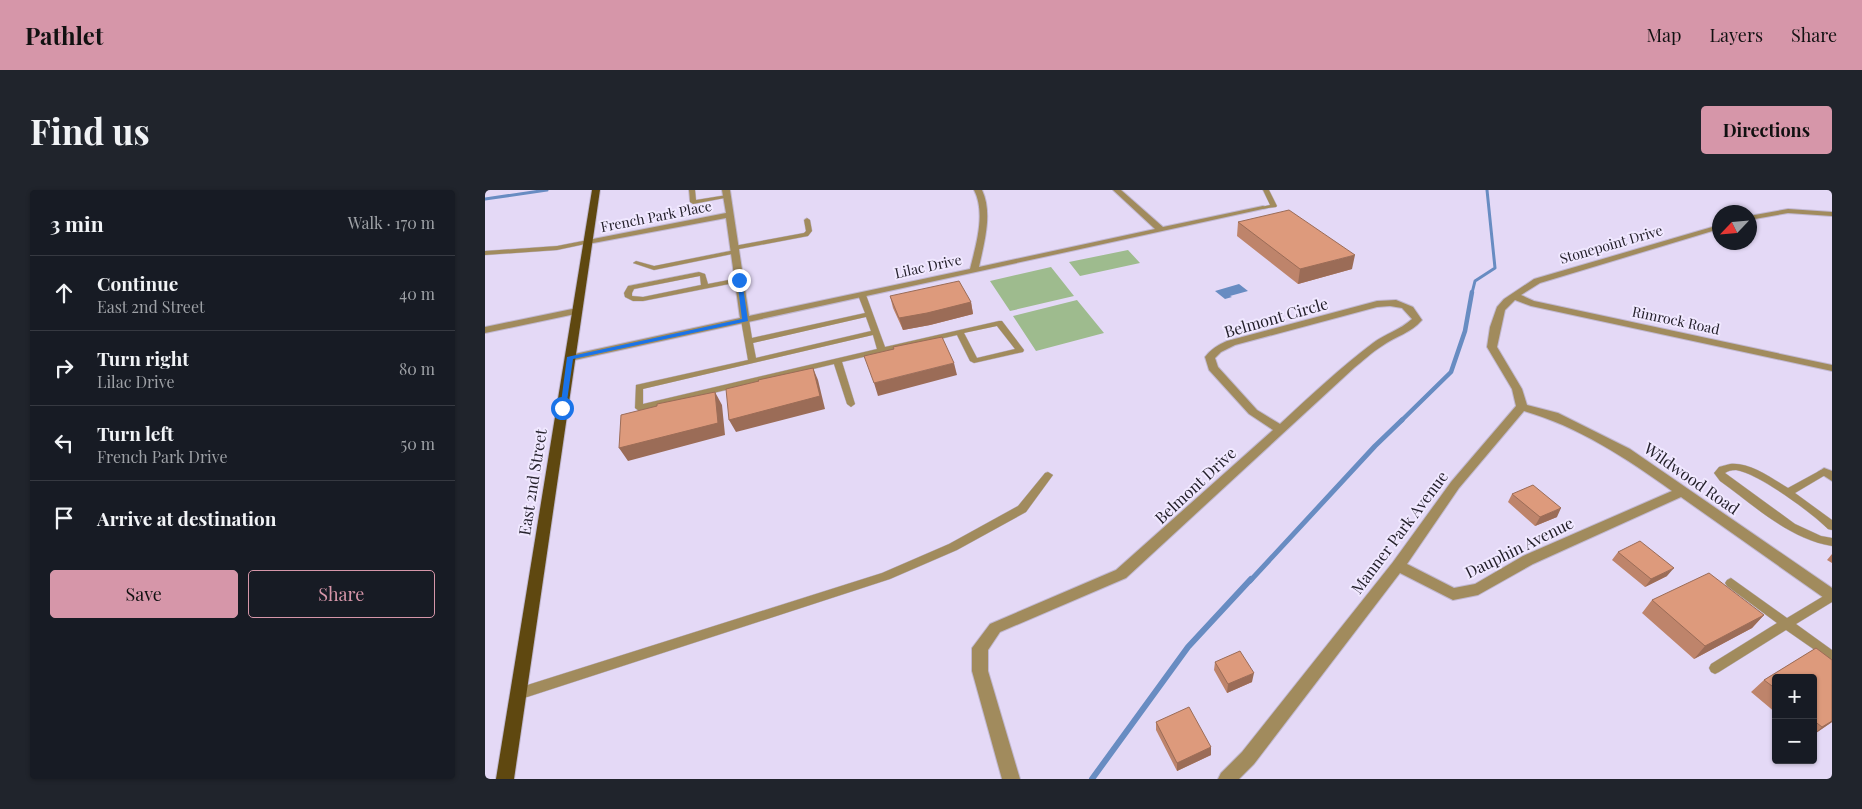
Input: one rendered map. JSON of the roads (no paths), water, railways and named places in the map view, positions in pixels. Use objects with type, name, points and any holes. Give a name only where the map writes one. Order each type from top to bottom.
[{"type":"main road","name":"East 2nd Street","points":[[505,779],[596,190]]},
{"type":"street","points":[[974,270],[979,251],[983,208],[982,194],[978,190]]},
{"type":"street","points":[[1117,190],[1161,230]]},
{"type":"street","points":[[726,193],[745,320]]},
{"type":"street","name":"Lilac Drive","points":[[570,358],[1263,208]]},
{"type":"street","points":[[1757,217],[1788,211],[1832,214]]},
{"type":"street","name":"French Park Place","points":[[588,242],[729,215]]},
{"type":"street","name":"Stonepoint Drive","points":[[1515,296],[1525,287],[1537,281],[1712,229]]},
{"type":"street","points":[[1515,296],[1500,309],[1492,347],[1517,389],[1522,407]]},
{"type":"street","name":"Rimrock Road","points":[[1515,296],[1531,303],[1832,368]]},
{"type":"street","name":"Belmont Circle","points":[[1280,429],[1253,412],[1213,368],[1210,357],[1217,350],[1231,343],[1377,304],[1393,302],[1403,304],[1412,309],[1417,320]]},
{"type":"street","points":[[485,330],[577,311]]},
{"type":"street","name":"Belmont Drive","points":[[1011,779],[980,671],[980,648],[995,628],[1008,621],[1083,592],[1121,574],[1372,348],[1394,334],[1407,329],[1417,320]]},
{"type":"street","name":"Wildwood Road","points":[[1522,407],[1553,416],[1626,452],[1832,596]]},
{"type":"street","name":"Manner Park Avenue","points":[[1227,779],[1248,758],[1398,566],[1455,485],[1512,416],[1522,407]]},
{"type":"street","name":"Dauphin Avenue","points":[[1398,566],[1453,594],[1478,589],[1528,560],[1683,491]]},
{"type":"lane","points":[[692,190],[693,202],[726,193]]},
{"type":"lane","name":"Lilac Drive","points":[[1263,208],[1274,206],[1266,190]]},
{"type":"lane","points":[[636,263],[647,268],[654,268],[806,235],[809,230],[807,220]]},
{"type":"lane","points":[[485,253],[557,248],[588,242]]},
{"type":"lane","points":[[705,286],[703,275],[699,274],[637,286],[631,288],[628,293],[629,298],[643,298],[739,280]]},
{"type":"lane","points":[[862,295],[882,350]]},
{"type":"lane","points":[[749,341],[869,314]]},
{"type":"lane","points":[[745,320],[752,361]]},
{"type":"lane","points":[[875,332],[639,387],[639,408],[882,350],[959,332],[999,323],[1019,350],[974,361],[959,332]]},
{"type":"lane","points":[[837,361],[851,404]]},
{"type":"lane","points":[[1832,526],[1788,492],[1737,467],[1724,468],[1719,473],[1724,479],[1788,524],[1821,542],[1832,542]]},
{"type":"lane","points":[[1788,492],[1828,474]]},
{"type":"lane","points":[[518,694],[886,576],[953,547],[1022,509],[1048,475]]},
{"type":"lane","points":[[1731,583],[1832,657]]},
{"type":"lane","points":[[1715,668],[1785,623],[1832,596]]},
{"type":"water","points":[[1239,284],[1248,291],[1225,299],[1215,291]]},
{"type":"waterway","points":[[485,199],[547,190]]},
{"type":"waterway","points":[[1472,293],[1475,281],[1495,268],[1487,190]]},
{"type":"waterway","points":[[1401,421],[1451,372],[1465,331],[1472,292]]},
{"type":"waterway","points":[[1250,581],[1375,446],[1402,420]]},
{"type":"waterway","points":[[1092,779],[1188,647],[1251,579]]}]
